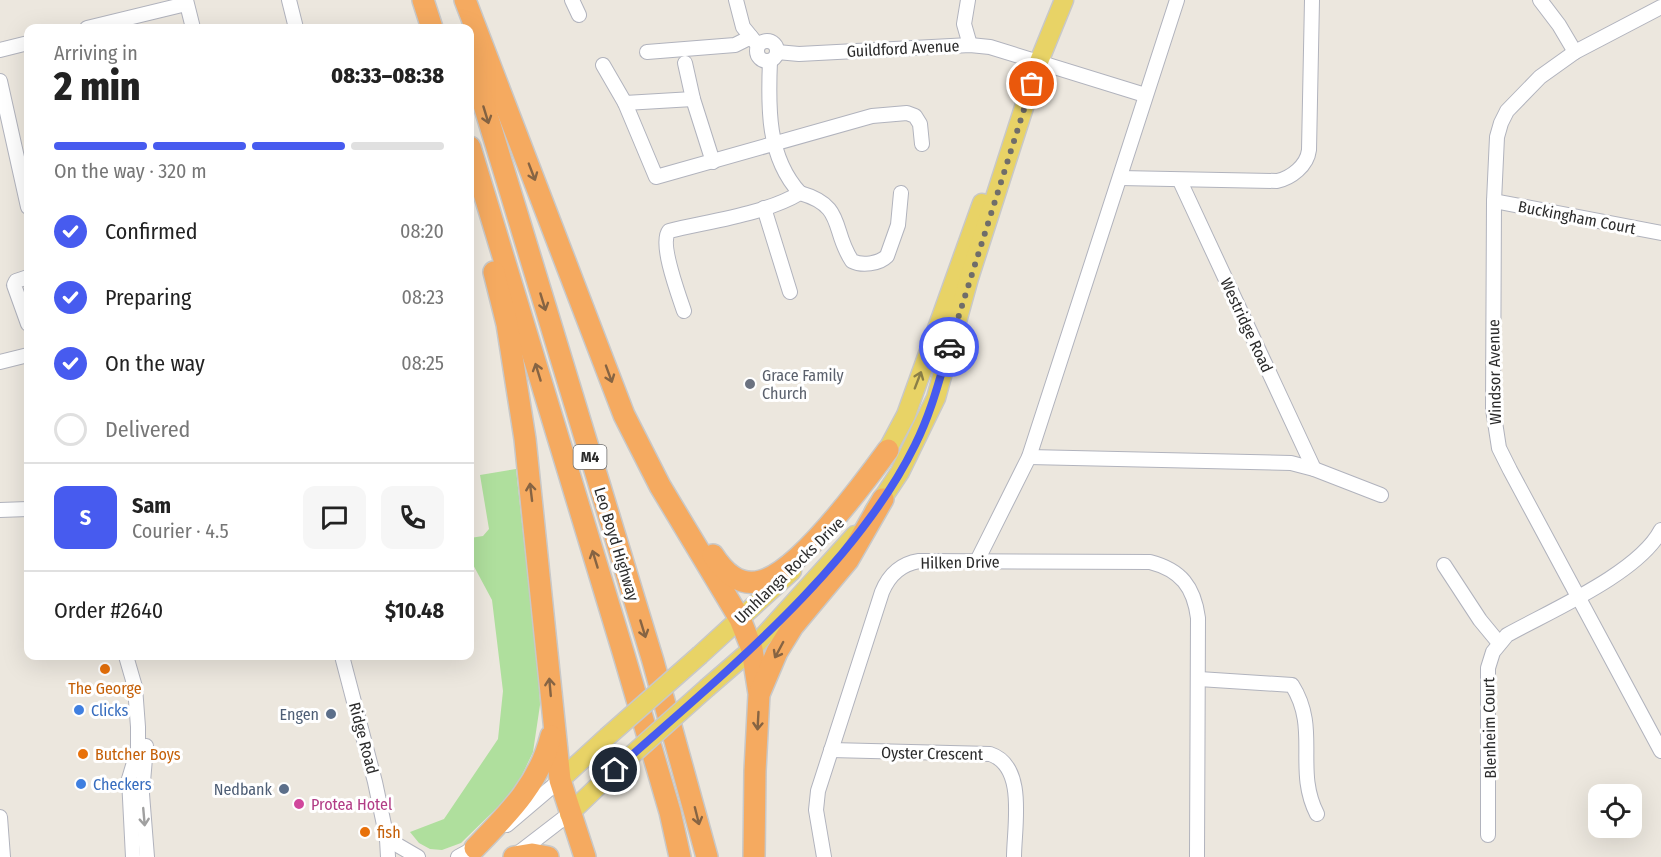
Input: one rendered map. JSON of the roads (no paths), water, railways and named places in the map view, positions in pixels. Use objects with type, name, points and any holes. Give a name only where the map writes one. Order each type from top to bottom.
[{"type":"highway","points":[[423,0],[430,24]]},
{"type":"highway","points":[[452,0],[459,24]]},
{"type":"highway","points":[[465,0],[624,415],[660,486],[740,619],[752,649],[759,694],[754,857]]},
{"type":"highway","name":"Leo Boyd Highway","points":[[474,72],[672,728],[707,857]]},
{"type":"highway","name":"Leo Boyd Highway","points":[[474,160],[633,686],[680,857]]},
{"type":"highway","points":[[474,192],[507,324],[517,380],[534,511],[560,780],[569,814],[585,857]]},
{"type":"highway","points":[[624,415],[720,566],[732,577],[745,581],[768,578],[799,554],[846,506],[888,450]]},
{"type":"highway","points":[[759,694],[789,633],[848,560],[884,499]]},
{"type":"highway","points":[[467,852],[508,814],[532,784],[547,752],[554,728]]},
{"type":"highway","points":[[513,857],[532,854],[548,857]]},
{"type":"main road","name":"Umhlanga Rocks Drive","points":[[569,814],[615,770],[752,649],[825,570],[884,499],[915,446],[936,398],[969,278],[1052,0]]},
{"type":"main road","name":"Umhlanga Rocks Drive","points":[[560,780],[740,619],[832,531],[869,483],[906,415],[1033,62],[1064,0]]},
{"type":"street","points":[[289,0],[295,24]]},
{"type":"street","points":[[572,0],[579,15]]},
{"type":"street","points":[[736,0],[743,27],[754,41],[758,56],[773,56],[768,115],[786,175],[800,193],[825,203],[836,220],[852,261],[859,264],[883,260],[887,256],[898,225],[900,192]]},
{"type":"street","points":[[968,0],[964,24],[970,45]]},
{"type":"street","points":[[977,561],[1029,457],[1177,0]]},
{"type":"street","points":[[1120,178],[1180,181],[1281,180],[1297,171],[1306,161],[1309,150],[1312,0]]},
{"type":"street","points":[[1540,0],[1575,52]]},
{"type":"street","points":[[102,24],[186,2],[192,24]]},
{"type":"street","name":"Windsor Avenue","points":[[1659,743],[1510,470],[1494,430],[1494,201],[1497,137],[1507,111],[1527,87],[1575,52],[1661,7]]},
{"type":"street","points":[[647,51],[735,45],[754,41]]},
{"type":"street","points":[[0,51],[24,44]]},
{"type":"street","name":"Guildford Avenue","points":[[773,56],[970,45],[990,47],[1033,62]]},
{"type":"street","points":[[1033,62],[1145,95]]},
{"type":"street","points":[[685,63],[693,99],[713,162]]},
{"type":"street","points":[[603,65],[625,103],[656,177],[872,116],[908,113],[919,119],[922,144]]},
{"type":"street","points":[[0,81],[3,107],[22,144],[24,165]]},
{"type":"street","points":[[625,103],[693,99]]},
{"type":"street","name":"Westridge Road","points":[[1180,181],[1314,469]]},
{"type":"street","points":[[684,311],[672,272],[667,233],[764,207],[800,193]]},
{"type":"street","name":"Buckingham Court","points":[[1494,201],[1661,233]]},
{"type":"street","points":[[764,207],[790,292]]},
{"type":"street","points":[[24,278],[16,281],[14,285],[24,313]]},
{"type":"street","points":[[0,362],[24,356]]},
{"type":"street","points":[[1029,457],[1291,463],[1314,469],[1381,495]]},
{"type":"street","points":[[0,510],[24,508]]},
{"type":"street","points":[[1444,565],[1480,620],[1499,643],[1507,635],[1634,563],[1655,542],[1661,530]]},
{"type":"street","name":"Hilken Drive","points":[[824,857],[816,802],[887,580],[901,567],[911,562],[977,561],[1150,562],[1166,566],[1187,582],[1195,598],[1198,618],[1197,857]]},
{"type":"street","name":"Blenheim Court","points":[[1488,835],[1490,771],[1487,681],[1493,652],[1499,643]]},
{"type":"street","points":[[127,660],[135,687],[138,727],[138,749],[129,779],[133,857]]},
{"type":"street","points":[[134,660],[144,697],[146,722],[142,794],[147,857]]},
{"type":"street","name":"Ridge Road","points":[[343,660],[387,840],[388,857]]},
{"type":"street","points":[[1199,679],[1292,685],[1306,712],[1306,783],[1317,814]]},
{"type":"street","name":"Oyster Crescent","points":[[831,750],[997,756],[1004,761],[1013,779],[1014,857]]},
{"type":"street","points":[[467,852],[520,815],[560,780]]},
{"type":"street","points":[[513,857],[569,814]]},
{"type":"street","points":[[0,817],[3,857]]},
{"type":"street","points":[[387,840],[418,857]]},
{"type":"place","name":"Grace Family Church","points":[[750,384]]},
{"type":"place","name":"The George","points":[[105,669]]},
{"type":"place","name":"Clicks","points":[[79,710]]},
{"type":"place","name":"Engen","points":[[331,714]]},
{"type":"place","name":"Butcher Boys","points":[[83,754]]},
{"type":"place","name":"Checkers","points":[[81,784]]},
{"type":"place","name":"Nedbank","points":[[284,789]]},
{"type":"place","name":"Protea Hotel","points":[[299,804]]},
{"type":"place","name":"fish","points":[[365,832]]}]
